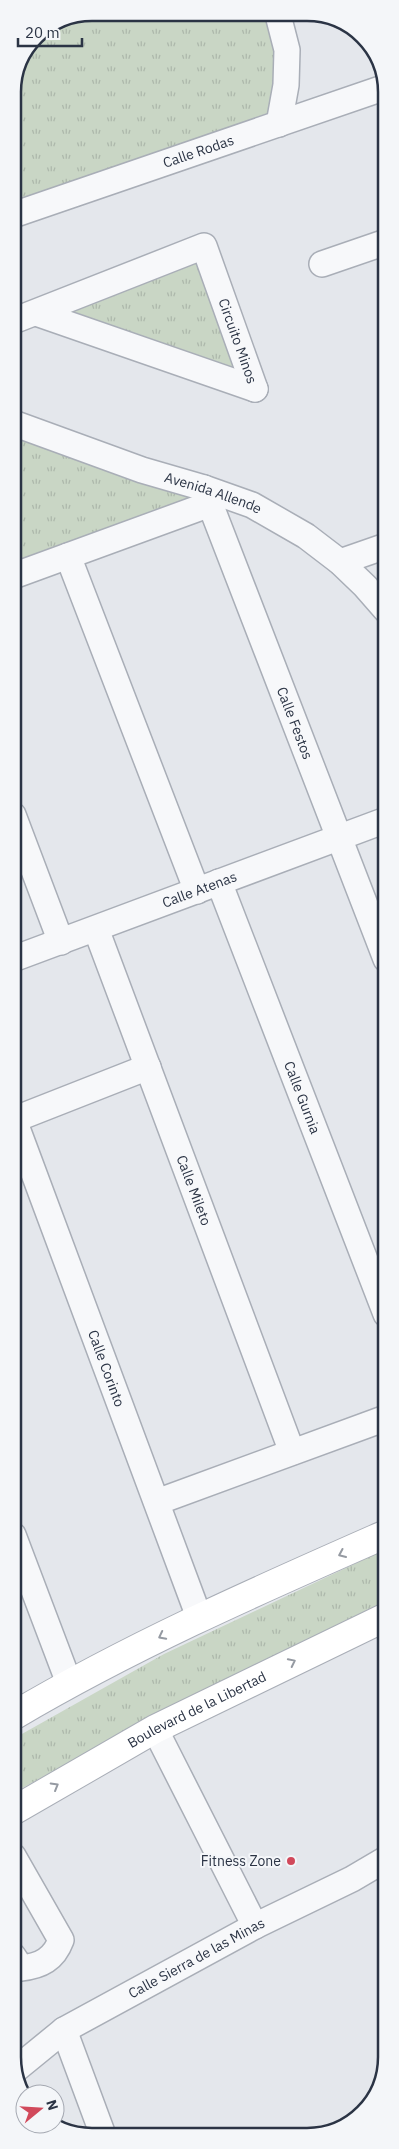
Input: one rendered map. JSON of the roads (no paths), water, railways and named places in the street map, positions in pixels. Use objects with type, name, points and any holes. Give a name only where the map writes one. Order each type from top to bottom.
[{"type":"main road","points":[[21,1711],[69,1683],[199,1617],[378,1538]]},
{"type":"main road","name":"Boulevard de la Libertad","points":[[21,1806],[155,1729],[378,1621]]},
{"type":"street","points":[[280,21],[288,50],[286,85],[280,124]]},
{"type":"street","name":"Calle Rodas","points":[[21,212],[378,91]]},
{"type":"street","points":[[322,264],[378,245]]},
{"type":"street","name":"Circuito Minos","points":[[21,318],[204,246],[255,389],[36,313]]},
{"type":"street","name":"Avenida Allende","points":[[21,426],[207,496],[252,505],[306,536],[340,562],[378,601]]},
{"type":"street","points":[[21,573],[68,556],[207,496]]},
{"type":"street","name":"Calle Festos","points":[[207,496],[378,938]]},
{"type":"street","points":[[340,562],[378,549]]},
{"type":"street","name":"Calle Gurnia","points":[[68,556],[378,1295]]},
{"type":"street","name":"Calle Atenas","points":[[21,956],[378,823]]},
{"type":"street","points":[[21,836],[61,942]]},
{"type":"street","name":"Calle Mileto","points":[[96,929],[292,1452]]},
{"type":"street","points":[[21,1117],[148,1067]]},
{"type":"street","name":"Calle Corinto","points":[[21,1139],[199,1617]]},
{"type":"street","points":[[157,1502],[378,1421]]},
{"type":"street","points":[[21,1556],[69,1683]]},
{"type":"street","points":[[155,1729],[255,1926]]},
{"type":"street","name":"Calle Sierra de las Minas","points":[[22,2064],[64,2030],[255,1926],[352,1879],[378,1864]]},
{"type":"street","points":[[21,1870],[61,1940],[56,1952],[36,1967],[21,1968]]},
{"type":"street","points":[[64,2030],[100,2128]]},
{"type":"place","name":"Fitness Zone","points":[[291,1861]]}]
